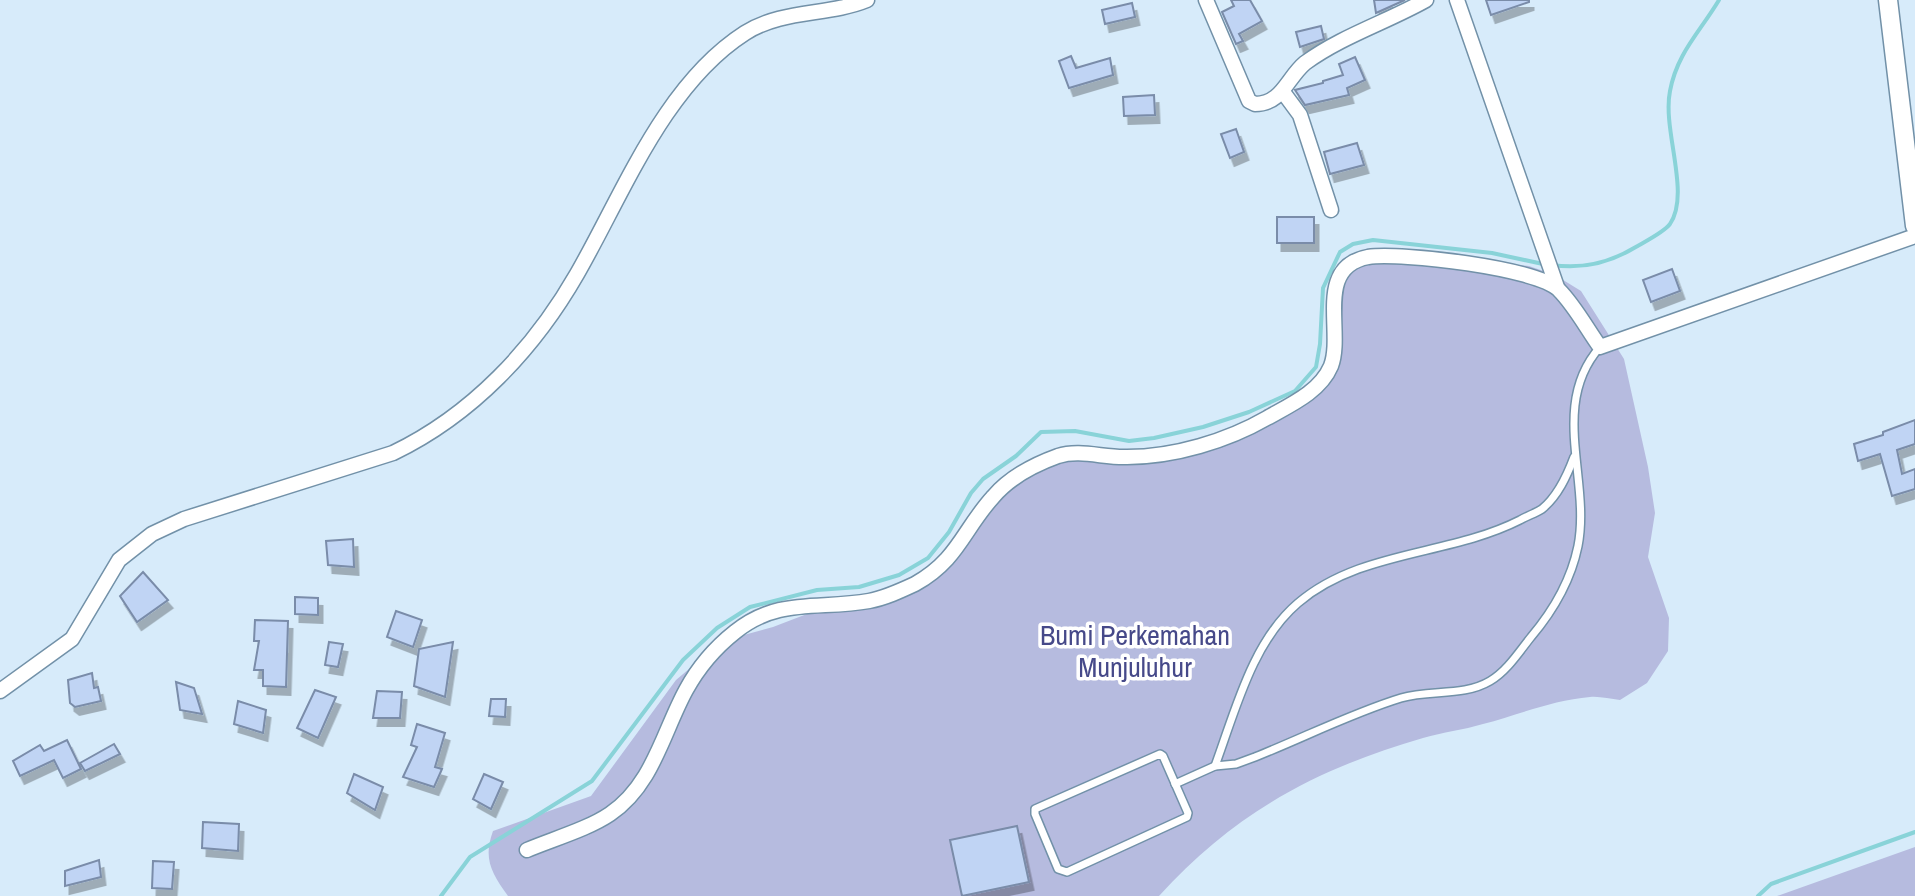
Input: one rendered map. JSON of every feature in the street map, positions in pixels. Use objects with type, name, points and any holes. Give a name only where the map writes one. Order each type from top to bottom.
[{"type":"street","points":[[0,691],[72,639],[114,567],[152,534],[184,519],[393,453],[469,404],[535,339],[576,276],[639,156],[678,99],[722,50],[745,33],[775,19],[843,8],[867,0]]},
{"type":"street","points":[[1206,0],[1249,101],[1261,104],[1283,92],[1303,65],[1325,50],[1426,0]]},
{"type":"street","points":[[1457,0],[1555,282],[1600,347],[1915,236]]},
{"type":"street","points":[[1888,0],[1915,226]]},
{"type":"street","points":[[1283,92],[1300,115],[1331,210]]},
{"type":"street","points":[[527,850],[609,815],[633,793],[650,768],[697,673],[718,647],[751,620],[786,607],[880,598],[917,583],[949,560],[981,512],[1006,483],[1041,463],[1063,455],[1084,453],[1124,458],[1166,453],[1227,438],[1295,402],[1317,386],[1332,363],[1334,295],[1343,273],[1358,260],[1382,256],[1473,263],[1555,282]]},
{"type":"lane","points":[[1175,784],[1215,766],[1236,764],[1403,697],[1466,690],[1480,686],[1501,673],[1543,623],[1569,575],[1578,545],[1580,511],[1575,456],[1579,381],[1587,362],[1600,347]]},
{"type":"lane","points":[[1215,766],[1256,661],[1273,632],[1297,604],[1349,572],[1477,538],[1542,508],[1557,493],[1575,456]]},
{"type":"lane","points":[[1154,755],[1163,756],[1175,784],[1188,813],[1183,821],[1067,872],[1058,869],[1035,814],[1038,806],[1154,755]]},
{"type":"green space","name":"Bumi Perkemahan Munjuluhur","points":[[1374,254],[1529,266],[1555,275],[1581,291],[1624,359],[1648,467],[1655,513],[1648,557],[1669,618],[1668,651],[1647,683],[1620,700],[1593,697],[1563,701],[1423,738],[1347,764],[1312,780],[1247,818],[1187,867],[1159,896],[508,896],[490,865],[489,849],[493,831],[591,796],[676,680],[722,641],[773,627],[846,599],[914,585],[965,543],[1030,461],[1178,453],[1263,428],[1322,384],[1347,272]]},
{"type":"green space","points":[[1915,847],[1915,896],[1777,896]]},
{"type":"building","points":[[1231,0],[1250,0],[1262,21],[1239,34],[1243,41],[1236,44],[1222,12],[1234,6]]},
{"type":"building","points":[[1374,0],[1405,0],[1376,13]]},
{"type":"building","points":[[1486,0],[1529,0],[1529,2],[1491,15]]},
{"type":"building","points":[[1132,3],[1135,17],[1105,24],[1102,10]]},
{"type":"building","points":[[1321,26],[1324,39],[1300,47],[1296,32]]},
{"type":"building","points":[[1071,56],[1076,68],[1110,58],[1113,75],[1069,88],[1059,61]]},
{"type":"building","points":[[1355,57],[1365,80],[1347,88],[1349,95],[1305,105],[1295,90],[1343,75],[1339,64]]},
{"type":"building","points":[[1154,95],[1155,115],[1124,116],[1123,97]]},
{"type":"building","points":[[1236,129],[1244,152],[1230,158],[1221,134]]},
{"type":"building","points":[[1357,143],[1364,165],[1330,174],[1324,152]]},
{"type":"building","points":[[1277,217],[1314,217],[1314,243],[1277,243]]},
{"type":"building","points":[[1672,269],[1680,291],[1651,302],[1643,280]]},
{"type":"building","points":[[1915,420],[1915,444],[1897,450],[1902,474],[1915,469],[1915,489],[1892,496],[1880,454],[1858,461],[1854,444]]},
{"type":"building","points":[[353,539],[354,567],[328,565],[326,541]]},
{"type":"building","points":[[143,572],[168,600],[137,622],[120,596]]},
{"type":"building","points":[[295,597],[318,598],[318,615],[295,614]]},
{"type":"building","points":[[396,611],[422,620],[413,647],[387,637]]},
{"type":"building","points":[[255,620],[288,621],[286,687],[263,686],[263,670],[254,670],[259,641],[254,641]]},
{"type":"building","points":[[329,642],[343,644],[338,667],[325,665]]},
{"type":"building","points":[[453,642],[445,697],[414,686],[419,649]]},
{"type":"building","points":[[92,673],[94,688],[98,687],[101,701],[75,707],[70,703],[68,680]]},
{"type":"building","points":[[176,682],[194,688],[202,714],[180,710]]},
{"type":"building","points":[[315,690],[336,697],[318,738],[297,728]]},
{"type":"building","points":[[377,691],[402,692],[400,718],[373,718]]},
{"type":"building","points":[[491,699],[506,699],[505,717],[489,716]]},
{"type":"building","points":[[238,701],[266,710],[263,733],[234,724]]},
{"type":"building","points":[[417,724],[445,733],[435,767],[442,769],[434,787],[403,777],[417,747],[411,745]]},
{"type":"building","points":[[67,740],[81,769],[63,778],[54,760],[20,776],[13,761],[40,745],[44,751]]},
{"type":"building","points":[[114,744],[120,754],[85,771],[80,763]]},
{"type":"building","points":[[354,774],[383,787],[375,810],[347,793]]},
{"type":"building","points":[[484,774],[503,782],[491,809],[473,799]]},
{"type":"building","points":[[203,822],[239,824],[238,851],[202,848]]},
{"type":"building","points":[[1017,826],[1029,882],[962,896],[950,840]]},
{"type":"building","points":[[99,860],[101,877],[65,886],[65,871]]},
{"type":"building","points":[[153,861],[174,862],[172,889],[152,888]]},
{"type":"waterway","points":[[1552,265],[1584,265],[1615,258],[1670,224],[1678,196],[1669,107],[1673,77],[1719,0]]},
{"type":"waterway","points":[[441,896],[470,857],[592,781],[683,660],[717,628],[750,607],[817,590],[859,587],[899,575],[928,558],[983,479],[1016,456],[1041,432],[1075,431],[1129,441],[1154,438],[1249,412],[1295,391],[1316,367],[1323,288],[1340,252],[1353,244],[1373,240],[1492,253],[1543,264]]},
{"type":"waterway","points":[[1758,896],[1771,884],[1915,832]]}]
